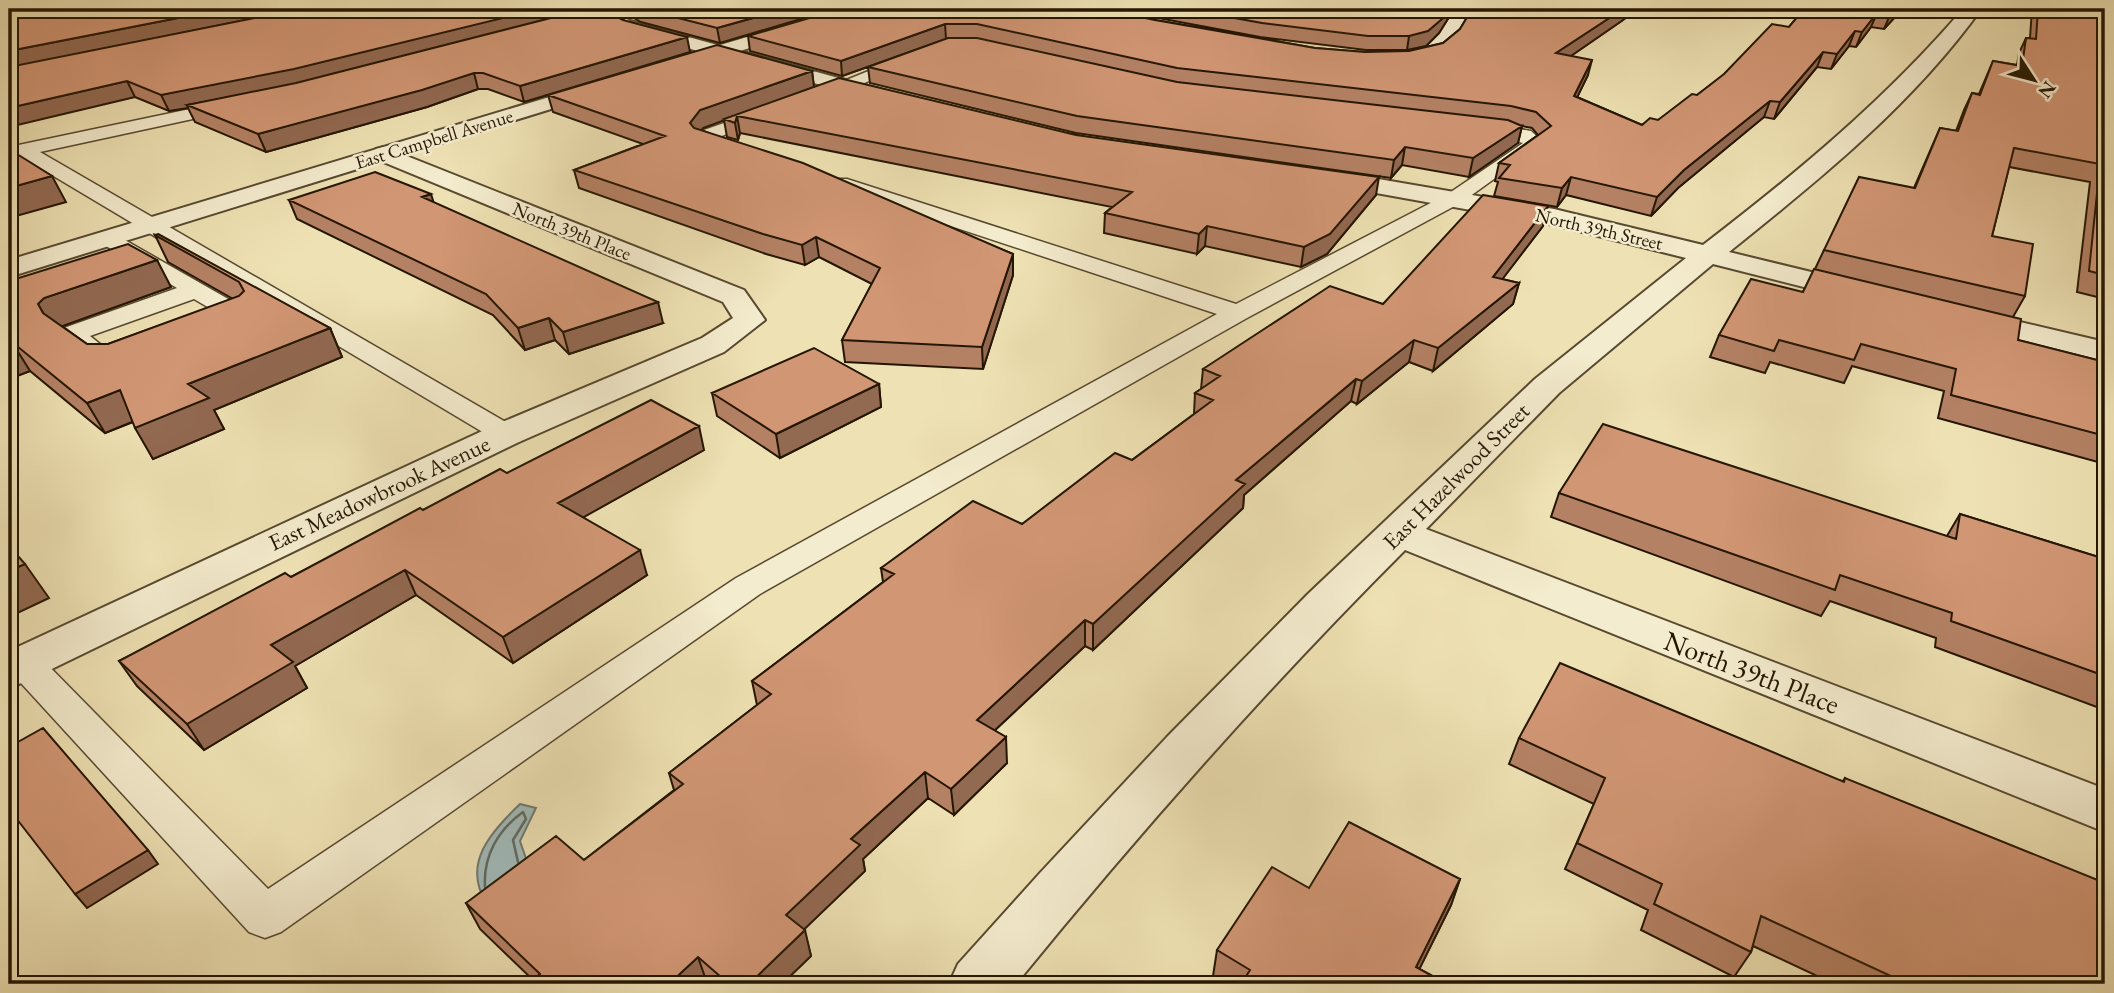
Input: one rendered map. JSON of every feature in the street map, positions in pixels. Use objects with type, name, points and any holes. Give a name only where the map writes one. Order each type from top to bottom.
[{"type":"street","points":[[657,71],[859,9]]},
{"type":"street","points":[[1381,59],[1407,58],[1433,52],[1447,40],[1465,9]]},
{"type":"street","name":"East Hazelwood Street","points":[[979,984],[1097,845],[1315,613],[1399,533],[1451,475],[1568,367],[1846,143],[1939,52],[1972,9]]},
{"type":"street","points":[[611,11],[624,25],[908,102]]},
{"type":"street","name":"East Campbell Avenue","points":[[9,269],[618,83]]},
{"type":"street","name":"North 39th Place","points":[[384,154],[734,296],[750,320]]},
{"type":"street","name":"North 39th Street","points":[[1303,173],[1455,198],[1554,218],[1880,297]]},
{"type":"street","points":[[1946,313],[2105,352]]},
{"type":"street","name":"East Meadowbrook Avenue","points":[[16,666],[506,434],[713,345],[750,320]]},
{"type":"street","name":"North 39th Place","points":[[1399,533],[2105,811]]},
{"type":"lane","points":[[552,28],[611,11]]},
{"type":"lane","points":[[757,156],[705,139],[711,134],[927,52]]},
{"type":"lane","points":[[16,151],[251,102]]},
{"type":"lane","points":[[16,666],[265,917],[748,586],[1238,313],[1455,198],[1535,143],[1524,135],[1465,125]]},
{"type":"lane","points":[[16,151],[506,434]]},
{"type":"lane","points":[[822,177],[1238,313]]},
{"type":"lane","points":[[109,238],[242,317],[204,332]]},
{"type":"lane","points":[[127,360],[114,365],[70,334],[196,290]]},
{"type":"water","points":[[520,804],[536,808],[520,841],[531,873],[487,904],[477,875],[478,862],[490,837]]},
{"type":"building","points":[[9,9],[224,9],[9,51]]},
{"type":"building","points":[[300,9],[540,9],[294,69],[161,95],[127,81],[9,108],[9,67]]},
{"type":"building","points":[[586,9],[602,9],[623,20],[687,37],[520,86],[483,73],[474,73],[422,90],[258,134],[187,105],[296,83]]},
{"type":"building","points":[[643,9],[785,9],[717,28]]},
{"type":"building","points":[[840,9],[1102,9],[1315,48],[1365,52],[1409,51],[1443,43],[1460,29],[1472,9],[1623,9],[1556,53],[1592,60],[1574,96],[1642,125],[1650,118],[1658,120],[1692,94],[1697,95],[1724,74],[1772,24],[1789,27],[1804,9],[1896,9],[1890,15],[1877,13],[1862,32],[1855,31],[1837,54],[1823,52],[1780,102],[1770,101],[1684,170],[1657,197],[1571,177],[1562,188],[1499,178],[1510,165],[1499,163],[1551,126],[1536,112],[1511,106],[1177,68],[977,24],[945,24],[841,61],[748,36]]},
{"type":"building","points":[[1185,9],[1448,9],[1442,19],[1428,31],[1409,36],[1368,36],[1262,23]]},
{"type":"building","points":[[2038,9],[2105,9],[2105,275],[2089,271],[2100,164],[2014,148],[1992,236],[2033,244],[2025,296],[1824,250],[1859,177],[1915,188],[1940,128],[1958,131],[1972,93],[1980,95],[1993,61],[2022,66],[2026,38],[2036,39]]},
{"type":"building","points":[[948,38],[977,38],[1177,82],[1508,120],[1522,126],[1473,158],[1405,147],[1394,160],[1077,116],[868,67]]},
{"type":"building","points":[[717,45],[812,71],[700,110],[690,123],[694,128],[803,163],[1013,254],[982,347],[842,340],[880,268],[816,237],[802,245],[574,170],[665,136],[548,95]]},
{"type":"building","points":[[839,78],[1076,135],[1379,177],[1330,234],[1304,247],[1207,226],[1199,234],[1105,213],[1132,192],[737,116],[735,123],[724,119]]},
{"type":"building","points":[[9,149],[52,176],[9,188]]},
{"type":"building","points":[[375,172],[431,194],[422,197],[658,302],[563,332],[549,318],[518,328],[486,294],[289,200]]},
{"type":"building","points":[[1483,195],[1548,206],[1493,277],[1519,283],[1438,348],[1414,340],[1362,381],[1356,379],[1236,480],[1245,484],[1093,624],[1085,620],[977,720],[1006,737],[951,789],[925,772],[851,839],[860,845],[786,915],[805,930],[749,984],[729,984],[698,957],[669,984],[528,984],[540,974],[466,903],[556,836],[584,860],[683,784],[669,773],[771,694],[752,681],[894,574],[881,568],[973,501],[1022,524],[1115,453],[1132,460],[1213,400],[1195,393],[1220,376],[1203,369],[1330,286],[1383,304]]},
{"type":"building","points":[[158,234],[330,328],[188,384],[209,398],[135,428],[120,390],[87,403],[12,342],[9,343],[9,281],[128,244],[157,260],[44,298],[38,304],[43,313],[87,344],[108,344],[239,296],[244,291],[239,282],[155,235]]},
{"type":"building","points":[[1814,269],[2021,319],[2018,340],[2105,362],[2105,436],[1951,395],[1956,369],[1861,344],[1854,360],[1779,340],[1774,351],[1719,335],[1751,279],[1803,292]]},
{"type":"building","points":[[814,348],[879,384],[776,434],[712,393]]},
{"type":"building","points":[[651,400],[699,426],[558,503],[640,550],[503,637],[405,570],[271,645],[293,662],[187,724],[119,661],[285,573],[291,577],[420,508],[423,510],[500,469],[507,473]]},
{"type":"building","points":[[1603,424],[1956,539],[1960,514],[2105,559],[2105,676],[1951,621],[1952,613],[1840,575],[1835,590],[1559,493]]},
{"type":"building","points":[[9,546],[25,564],[9,571]]},
{"type":"building","points":[[1560,663],[1844,782],[1845,778],[2105,883],[2105,984],[1908,984],[1761,916],[1751,952],[1654,904],[1662,884],[1577,843],[1605,778],[1519,738]]},
{"type":"building","points":[[43,728],[148,850],[75,894],[9,809],[9,747]]},
{"type":"building","points":[[1349,822],[1460,879],[1416,967],[1447,984],[1241,984],[1250,970],[1217,950],[1272,867],[1309,888]]}]
